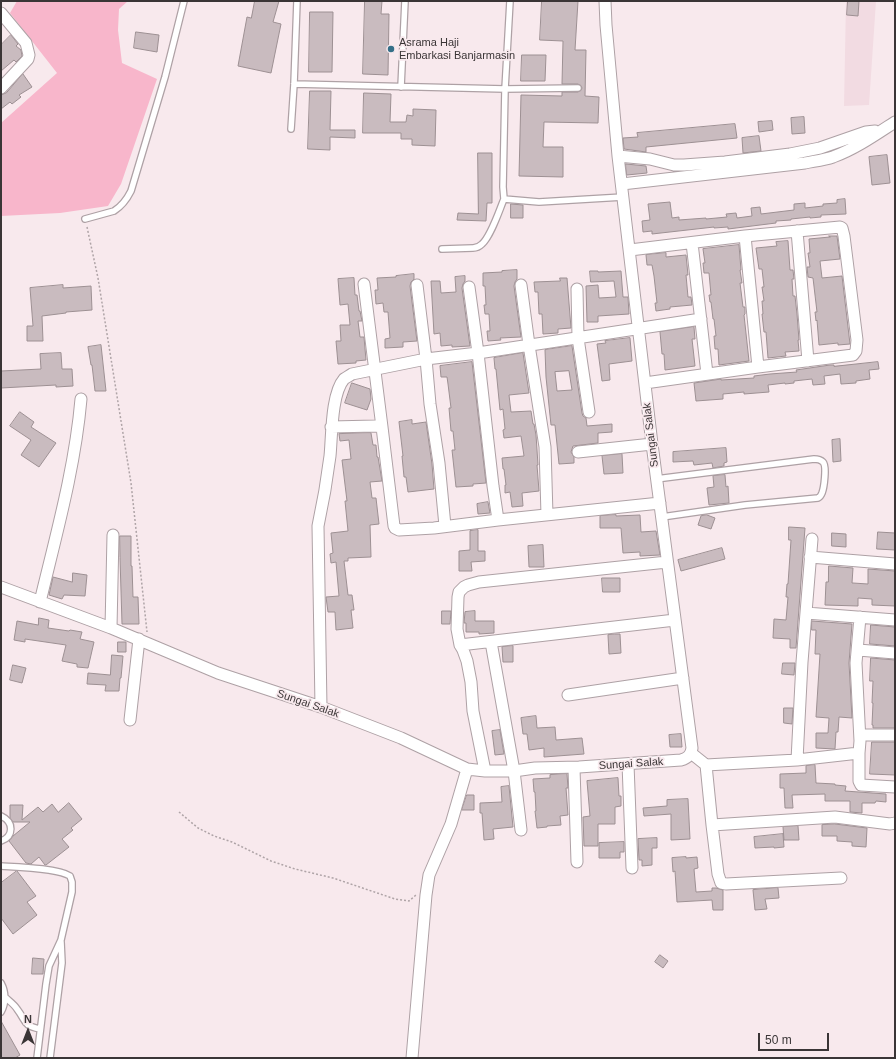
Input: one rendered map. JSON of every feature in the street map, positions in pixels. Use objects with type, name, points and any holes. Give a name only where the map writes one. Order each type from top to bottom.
[{"type":"street","name":"Sungai Salak","points":[[1,587],[144,641],[218,673],[321,707],[401,738],[467,769],[485,771],[514,771],[536,768],[574,768],[681,760],[687,758],[691,753],[692,748],[656,479],[618,156],[605,1]]},
{"type":"street","points":[[1,14],[26,43],[29,55],[28,59],[1,88]]},
{"type":"street","points":[[622,184],[820,160],[853,148],[895,122]]},
{"type":"street","points":[[618,156],[650,159],[674,165],[725,162],[790,154],[820,148],[873,130],[882,131]]},
{"type":"street","points":[[630,250],[745,236],[839,227],[842,228],[857,340],[856,351],[853,355],[645,383]]},
{"type":"street","points":[[797,231],[808,361]]},
{"type":"street","points":[[745,236],[758,367]]},
{"type":"street","points":[[692,243],[707,374]]},
{"type":"street","points":[[364,284],[395,528],[399,530],[445,526],[660,503]]},
{"type":"street","points":[[417,285],[430,404],[439,463],[445,526]]},
{"type":"street","points":[[521,285],[545,447],[547,515]]},
{"type":"street","points":[[469,287],[498,520]]},
{"type":"street","points":[[577,289],[578,338],[589,412]]},
{"type":"street","points":[[321,707],[318,526],[330,455],[331,427],[337,395],[343,380],[352,374],[426,358],[478,353],[701,319]]},
{"type":"street","points":[[40,602],[65,500],[81,399]]},
{"type":"street","points":[[331,427],[382,427]]},
{"type":"street","points":[[578,452],[652,444]]},
{"type":"street","points":[[111,628],[113,535]]},
{"type":"street","points":[[797,760],[802,662],[812,539]]},
{"type":"street","points":[[810,557],[895,564]]},
{"type":"street","points":[[485,771],[474,712],[467,661],[460,645],[457,629],[458,597],[461,590],[468,585],[479,582],[667,562]]},
{"type":"street","points":[[806,613],[895,620]]},
{"type":"street","points":[[860,617],[856,663],[860,735],[859,781],[861,785],[895,787]]},
{"type":"street","points":[[460,645],[675,620]]},
{"type":"street","points":[[130,720],[144,641]]},
{"type":"street","points":[[491,642],[514,771],[521,830]]},
{"type":"street","points":[[858,650],[895,653]]},
{"type":"street","points":[[568,695],[683,678]]},
{"type":"street","points":[[860,735],[895,735]]},
{"type":"street","points":[[691,753],[706,765],[797,760],[859,754]]},
{"type":"street","points":[[628,764],[632,868]]},
{"type":"street","points":[[706,765],[718,874],[721,883],[726,884],[841,878]]},
{"type":"street","points":[[574,768],[577,862]]},
{"type":"street","points":[[412,1058],[425,902],[429,875],[451,824],[467,769]]},
{"type":"street","points":[[712,825],[835,817],[890,824],[895,823]]},
{"type":"lane","points":[[86,219],[118,208],[128,198],[165,77],[184,1]]},
{"type":"lane","points":[[291,129],[297,1]]},
{"type":"lane","points":[[401,87],[405,1]]},
{"type":"lane","points":[[442,249],[473,248],[482,244],[489,233],[504,199],[505,89],[510,1]]},
{"type":"lane","points":[[294,84],[505,89],[578,88]]},
{"type":"lane","points":[[504,199],[539,202],[624,197]]},
{"type":"lane","points":[[656,479],[814,459],[822,461],[824,464],[825,471],[823,492],[818,498],[745,505],[662,517]]},
{"type":"lane","points":[[1,816],[9,822],[11,830],[7,838],[1,841]]},
{"type":"lane","points":[[1,866],[62,872],[70,876],[72,882],[72,892],[61,940],[49,966],[37,1058]]},
{"type":"lane","points":[[50,1058],[62,964],[61,940]]},
{"type":"lane","points":[[1,983],[4,988],[5,997],[4,1008],[1,1012]]},
{"type":"lane","points":[[5,997],[16,1007],[25,1023],[40,1029]]},
{"type":"path","points":[[86,219],[98,278],[131,483],[144,641]]},
{"type":"path","points":[[179,812],[198,828],[214,836],[232,842],[271,861],[295,869],[333,878],[394,899],[409,902],[418,891]]},
{"type":"shaded area","points":[[17,1],[128,1],[119,9],[118,30],[122,63],[157,79],[121,184],[108,206],[60,213],[1,216],[1,123],[57,73],[10,13]]},
{"type":"shaded area","points":[[846,1],[876,1],[869,105],[844,106]]},
{"type":"building","points":[[255,1],[279,1],[273,22],[281,24],[271,73],[238,66],[247,17],[251,18]]},
{"type":"building","points":[[365,1],[382,1],[381,14],[389,14],[388,75],[363,74]]},
{"type":"building","points":[[542,1],[578,1],[575,50],[586,50],[585,96],[599,97],[598,123],[544,122],[543,147],[563,147],[563,177],[519,176],[521,95],[562,96],[562,92],[578,92],[582,88],[578,84],[562,84],[563,41],[540,40]]},
{"type":"building","points":[[848,1],[859,1],[858,16],[847,15]]},
{"type":"building","points":[[310,12],[333,12],[332,72],[309,72]]},
{"type":"building","points":[[136,32],[159,35],[157,52],[134,48]]},
{"type":"building","points":[[11,35],[18,44],[16,46],[21,50],[22,56],[16,62],[14,60],[1,71],[1,45]]},
{"type":"building","points":[[522,55],[546,55],[545,81],[521,81]]},
{"type":"building","points":[[23,74],[32,87],[19,95],[21,97],[12,104],[10,102],[1,109],[1,95],[6,93]]},
{"type":"building","points":[[310,91],[331,91],[330,130],[355,130],[355,138],[330,137],[330,150],[308,149]]},
{"type":"building","points":[[364,93],[391,94],[390,122],[406,122],[407,115],[413,116],[413,109],[436,110],[435,146],[412,145],[412,139],[401,139],[401,133],[363,133]]},
{"type":"building","points":[[804,117],[805,133],[792,134],[791,118]]},
{"type":"building","points":[[772,121],[773,130],[759,132],[758,122]]},
{"type":"building","points":[[735,124],[737,138],[646,147],[646,152],[624,149],[623,138],[638,137],[637,133]]},
{"type":"building","points":[[759,136],[761,151],[743,153],[742,138]]},
{"type":"building","points":[[478,153],[492,153],[492,203],[487,203],[486,221],[457,220],[458,213],[478,214]]},
{"type":"building","points":[[887,155],[890,183],[872,185],[869,157]]},
{"type":"building","points":[[626,164],[646,166],[647,173],[627,175]]},
{"type":"building","points":[[845,199],[846,214],[821,215],[821,217],[791,219],[776,221],[776,223],[728,229],[728,227],[714,227],[652,234],[652,231],[643,232],[642,221],[650,220],[648,204],[670,202],[672,218],[679,217],[679,220],[727,217],[726,214],[736,213],[737,218],[752,216],[751,208],[760,207],[761,214],[794,210],[794,204],[805,203],[805,208],[837,203],[837,200]]},
{"type":"building","points":[[511,204],[523,205],[523,218],[511,218]]},
{"type":"building","points":[[829,236],[837,236],[840,259],[820,261],[822,278],[842,276],[850,344],[838,345],[838,343],[819,345],[813,278],[808,277],[807,267],[810,267],[808,253],[810,253],[809,239],[830,237]]},
{"type":"building","points":[[788,241],[790,270],[793,270],[794,279],[792,279],[793,296],[795,296],[797,314],[799,351],[785,352],[786,356],[768,358],[766,332],[764,332],[762,314],[762,301],[764,301],[762,287],[764,287],[762,269],[759,269],[756,248],[777,246],[776,242]]},
{"type":"building","points":[[739,245],[742,283],[740,283],[743,307],[745,307],[744,315],[749,361],[719,365],[718,349],[715,349],[714,336],[716,336],[709,295],[711,295],[709,273],[704,273],[703,263],[705,263],[703,249]]},
{"type":"building","points":[[666,253],[666,257],[686,255],[688,297],[691,297],[692,305],[670,307],[670,309],[656,311],[655,303],[657,303],[654,276],[652,265],[647,265],[646,255]]},
{"type":"building","points":[[517,270],[517,279],[514,286],[521,337],[500,338],[501,340],[488,341],[487,331],[490,331],[489,314],[485,314],[484,305],[486,305],[485,286],[483,286],[483,273]]},
{"type":"building","points":[[590,271],[621,271],[623,297],[628,297],[629,314],[598,316],[598,322],[587,322],[586,286],[598,285],[599,298],[616,297],[614,281],[591,282]]},
{"type":"building","points":[[414,274],[414,279],[410,286],[417,341],[403,342],[403,347],[385,348],[385,339],[390,338],[388,312],[384,312],[383,303],[376,304],[375,290],[378,290],[377,278]]},
{"type":"building","points":[[465,276],[465,281],[462,288],[470,346],[441,346],[440,333],[434,334],[431,281],[440,281],[441,293],[456,292],[455,277]]},
{"type":"building","points":[[354,278],[355,295],[357,295],[362,321],[358,321],[360,337],[364,337],[366,360],[356,361],[356,363],[338,364],[336,341],[341,341],[340,325],[350,325],[348,304],[340,305],[338,279]]},
{"type":"building","points":[[560,278],[567,278],[571,328],[558,329],[558,333],[543,334],[542,314],[539,314],[538,292],[535,292],[534,282],[560,281]]},
{"type":"building","points":[[63,285],[63,288],[91,286],[92,310],[42,316],[43,341],[27,341],[27,326],[33,326],[30,288]]},
{"type":"building","points":[[694,327],[695,339],[692,339],[695,366],[665,370],[660,332]]},
{"type":"building","points":[[630,338],[632,361],[609,364],[610,380],[602,381],[597,344],[606,343],[605,341]]},
{"type":"building","points":[[101,345],[106,391],[95,391],[88,347]]},
{"type":"building","points":[[572,346],[582,413],[586,418],[587,426],[612,424],[612,432],[598,433],[598,443],[573,446],[571,452],[574,457],[574,463],[559,464],[555,425],[551,425],[545,350]],"holes":[[[569,371],[572,390],[557,391],[555,372]]]},
{"type":"building","points":[[61,353],[62,369],[72,369],[73,386],[56,387],[56,385],[1,388],[1,371],[41,369],[40,354]]},
{"type":"building","points":[[523,353],[529,393],[509,395],[511,412],[531,411],[536,435],[539,491],[522,493],[523,506],[512,507],[510,492],[505,493],[506,485],[502,458],[524,456],[521,436],[504,438],[503,430],[505,429],[503,409],[500,410],[494,358]]},
{"type":"building","points":[[472,362],[486,483],[473,484],[473,486],[456,487],[452,450],[455,450],[453,431],[451,431],[449,408],[451,408],[448,384],[447,377],[441,377],[440,366]]},
{"type":"building","points":[[878,362],[879,369],[869,370],[870,379],[856,381],[856,383],[841,384],[840,374],[824,376],[825,384],[813,385],[812,379],[794,381],[794,383],[768,385],[769,392],[723,394],[723,399],[696,401],[694,383],[721,379],[754,378],[754,376],[797,372],[796,370],[830,365],[834,366]]},
{"type":"building","points":[[352,383],[370,389],[371,399],[367,410],[345,403]]},
{"type":"building","points":[[20,412],[34,422],[31,427],[56,443],[39,467],[21,455],[31,440],[10,426]]},
{"type":"building","points":[[412,420],[412,424],[426,422],[434,489],[408,492],[406,477],[404,477],[399,422]]},
{"type":"building","points":[[371,433],[373,445],[376,445],[382,481],[370,482],[372,498],[376,498],[379,524],[370,525],[371,557],[348,558],[348,561],[344,561],[348,595],[352,595],[354,610],[351,610],[353,628],[336,630],[335,612],[328,612],[326,597],[339,596],[336,562],[331,563],[330,554],[333,553],[331,533],[348,531],[345,501],[347,501],[342,460],[351,459],[349,440],[340,441],[339,434]]},
{"type":"building","points":[[840,439],[841,461],[833,462],[832,440]]},
{"type":"building","points":[[726,448],[727,462],[724,463],[724,466],[713,468],[712,463],[694,465],[693,461],[673,462],[673,452]]},
{"type":"building","points":[[622,454],[623,473],[604,474],[602,456]]},
{"type":"building","points":[[725,475],[726,487],[728,486],[729,503],[709,505],[707,488],[714,487],[713,476]]},
{"type":"building","points":[[488,502],[490,513],[478,514],[477,504]]},
{"type":"building","points":[[640,515],[641,532],[656,531],[660,555],[640,556],[640,552],[623,553],[621,528],[600,528],[600,516]]},
{"type":"building","points":[[707,515],[715,518],[711,529],[698,525],[701,516]]},
{"type":"building","points":[[789,527],[805,528],[796,648],[790,648],[790,639],[773,638],[774,619],[786,620],[788,597],[786,597],[791,540],[789,540]]},
{"type":"building","points":[[478,530],[478,551],[485,551],[485,561],[471,562],[472,571],[459,571],[459,551],[470,550],[470,531]]},
{"type":"building","points":[[878,532],[895,533],[895,550],[877,549]]},
{"type":"building","points":[[832,533],[846,534],[846,547],[832,546]]},
{"type":"building","points":[[120,536],[131,536],[133,597],[138,597],[139,624],[122,624]]},
{"type":"building","points":[[543,545],[544,567],[529,567],[528,546]]},
{"type":"building","points":[[722,548],[725,559],[681,571],[678,560]]},
{"type":"building","points":[[829,566],[853,568],[852,583],[868,584],[868,569],[895,571],[895,606],[872,605],[872,599],[858,598],[858,606],[825,605],[826,582],[828,582]]},
{"type":"building","points":[[73,573],[87,575],[85,596],[64,595],[62,599],[49,595],[53,577],[72,582]]},
{"type":"building","points":[[602,578],[620,578],[620,592],[603,592]]},
{"type":"building","points":[[442,611],[451,611],[450,624],[442,624]]},
{"type":"building","points":[[475,611],[475,621],[494,621],[494,633],[479,634],[479,632],[466,632],[466,623],[464,623],[465,612]]},
{"type":"building","points":[[39,618],[49,620],[48,628],[82,632],[80,639],[94,642],[88,668],[77,667],[77,664],[62,661],[66,645],[25,639],[25,642],[14,640],[17,621],[38,625]]},
{"type":"building","points":[[812,621],[852,624],[849,663],[852,718],[839,717],[835,749],[816,748],[816,733],[828,733],[829,718],[816,717],[820,654],[815,654],[816,630],[812,630]]},
{"type":"building","points":[[871,625],[895,627],[895,646],[870,644]]},
{"type":"building","points":[[620,634],[621,653],[609,654],[608,635]]},
{"type":"building","points":[[118,642],[126,642],[126,652],[118,652]]},
{"type":"building","points":[[513,646],[513,662],[503,662],[502,647]]},
{"type":"building","points":[[112,655],[123,656],[119,691],[105,691],[106,685],[87,684],[88,673],[110,675]]},
{"type":"building","points":[[871,658],[895,660],[895,728],[873,728],[873,681],[870,681]]},
{"type":"building","points":[[783,663],[795,663],[794,675],[782,674]]},
{"type":"building","points":[[13,665],[26,668],[22,683],[10,680]]},
{"type":"building","points":[[784,708],[793,708],[792,724],[784,723]]},
{"type":"building","points":[[536,716],[537,728],[555,727],[556,740],[582,738],[584,754],[544,757],[544,748],[529,750],[527,734],[523,734],[521,718]]},
{"type":"building","points":[[500,730],[504,754],[495,755],[492,731]]},
{"type":"building","points":[[681,734],[682,747],[670,747],[669,735]]},
{"type":"building","points":[[872,742],[895,742],[895,775],[870,774]]},
{"type":"building","points":[[815,765],[816,783],[846,786],[845,791],[886,794],[886,802],[876,801],[875,803],[862,803],[862,813],[850,812],[850,801],[825,801],[825,794],[792,795],[793,808],[785,808],[784,788],[780,788],[780,774],[806,773],[806,766]]},
{"type":"building","points":[[567,774],[568,788],[566,788],[568,815],[560,816],[561,825],[537,828],[533,779],[550,778],[550,775]]},
{"type":"building","points":[[618,778],[621,806],[615,807],[615,824],[598,824],[598,846],[584,846],[583,817],[590,816],[587,781]]},
{"type":"building","points":[[509,786],[513,827],[493,829],[494,839],[484,840],[480,803],[502,802],[501,787]]},
{"type":"building","points":[[467,795],[474,795],[474,810],[462,810]]},
{"type":"building","points":[[688,799],[690,839],[671,840],[671,814],[644,816],[643,808],[667,806],[667,800]]},
{"type":"building","points":[[69,803],[82,819],[71,828],[73,830],[62,839],[69,847],[46,865],[39,857],[31,864],[26,863],[9,841],[30,822],[13,822],[10,818],[10,805],[23,805],[22,820],[38,807],[43,812],[52,804],[58,812]]},
{"type":"building","points":[[835,824],[867,828],[866,847],[852,846],[852,842],[837,841],[837,836],[822,836],[822,825]]},
{"type":"building","points":[[798,826],[799,840],[784,840],[783,827]]},
{"type":"building","points":[[783,834],[784,847],[755,848],[754,837]]},
{"type":"building","points":[[657,838],[657,848],[652,848],[652,865],[642,866],[642,860],[639,860],[638,839]]},
{"type":"building","points":[[624,842],[624,852],[620,852],[620,858],[599,858],[599,843]]},
{"type":"building","points":[[697,857],[698,868],[694,869],[696,892],[712,891],[712,888],[723,890],[723,910],[713,910],[712,900],[677,902],[675,871],[673,872],[672,858]]},
{"type":"building","points":[[17,871],[36,896],[27,902],[37,915],[13,934],[1,918],[1,883]]},
{"type":"building","points":[[778,888],[779,898],[765,899],[767,909],[755,910],[753,890]]},
{"type":"building","points":[[660,955],[668,961],[663,968],[655,962]]},
{"type":"building","points":[[33,958],[44,959],[43,974],[32,974]]},
{"type":"building","points":[[1,1021],[20,1055],[15,1058],[1,1058]]},
{"type":"place","name":"Asrama Haji Embarkasi Banjarmasin","points":[[391,49]]}]
